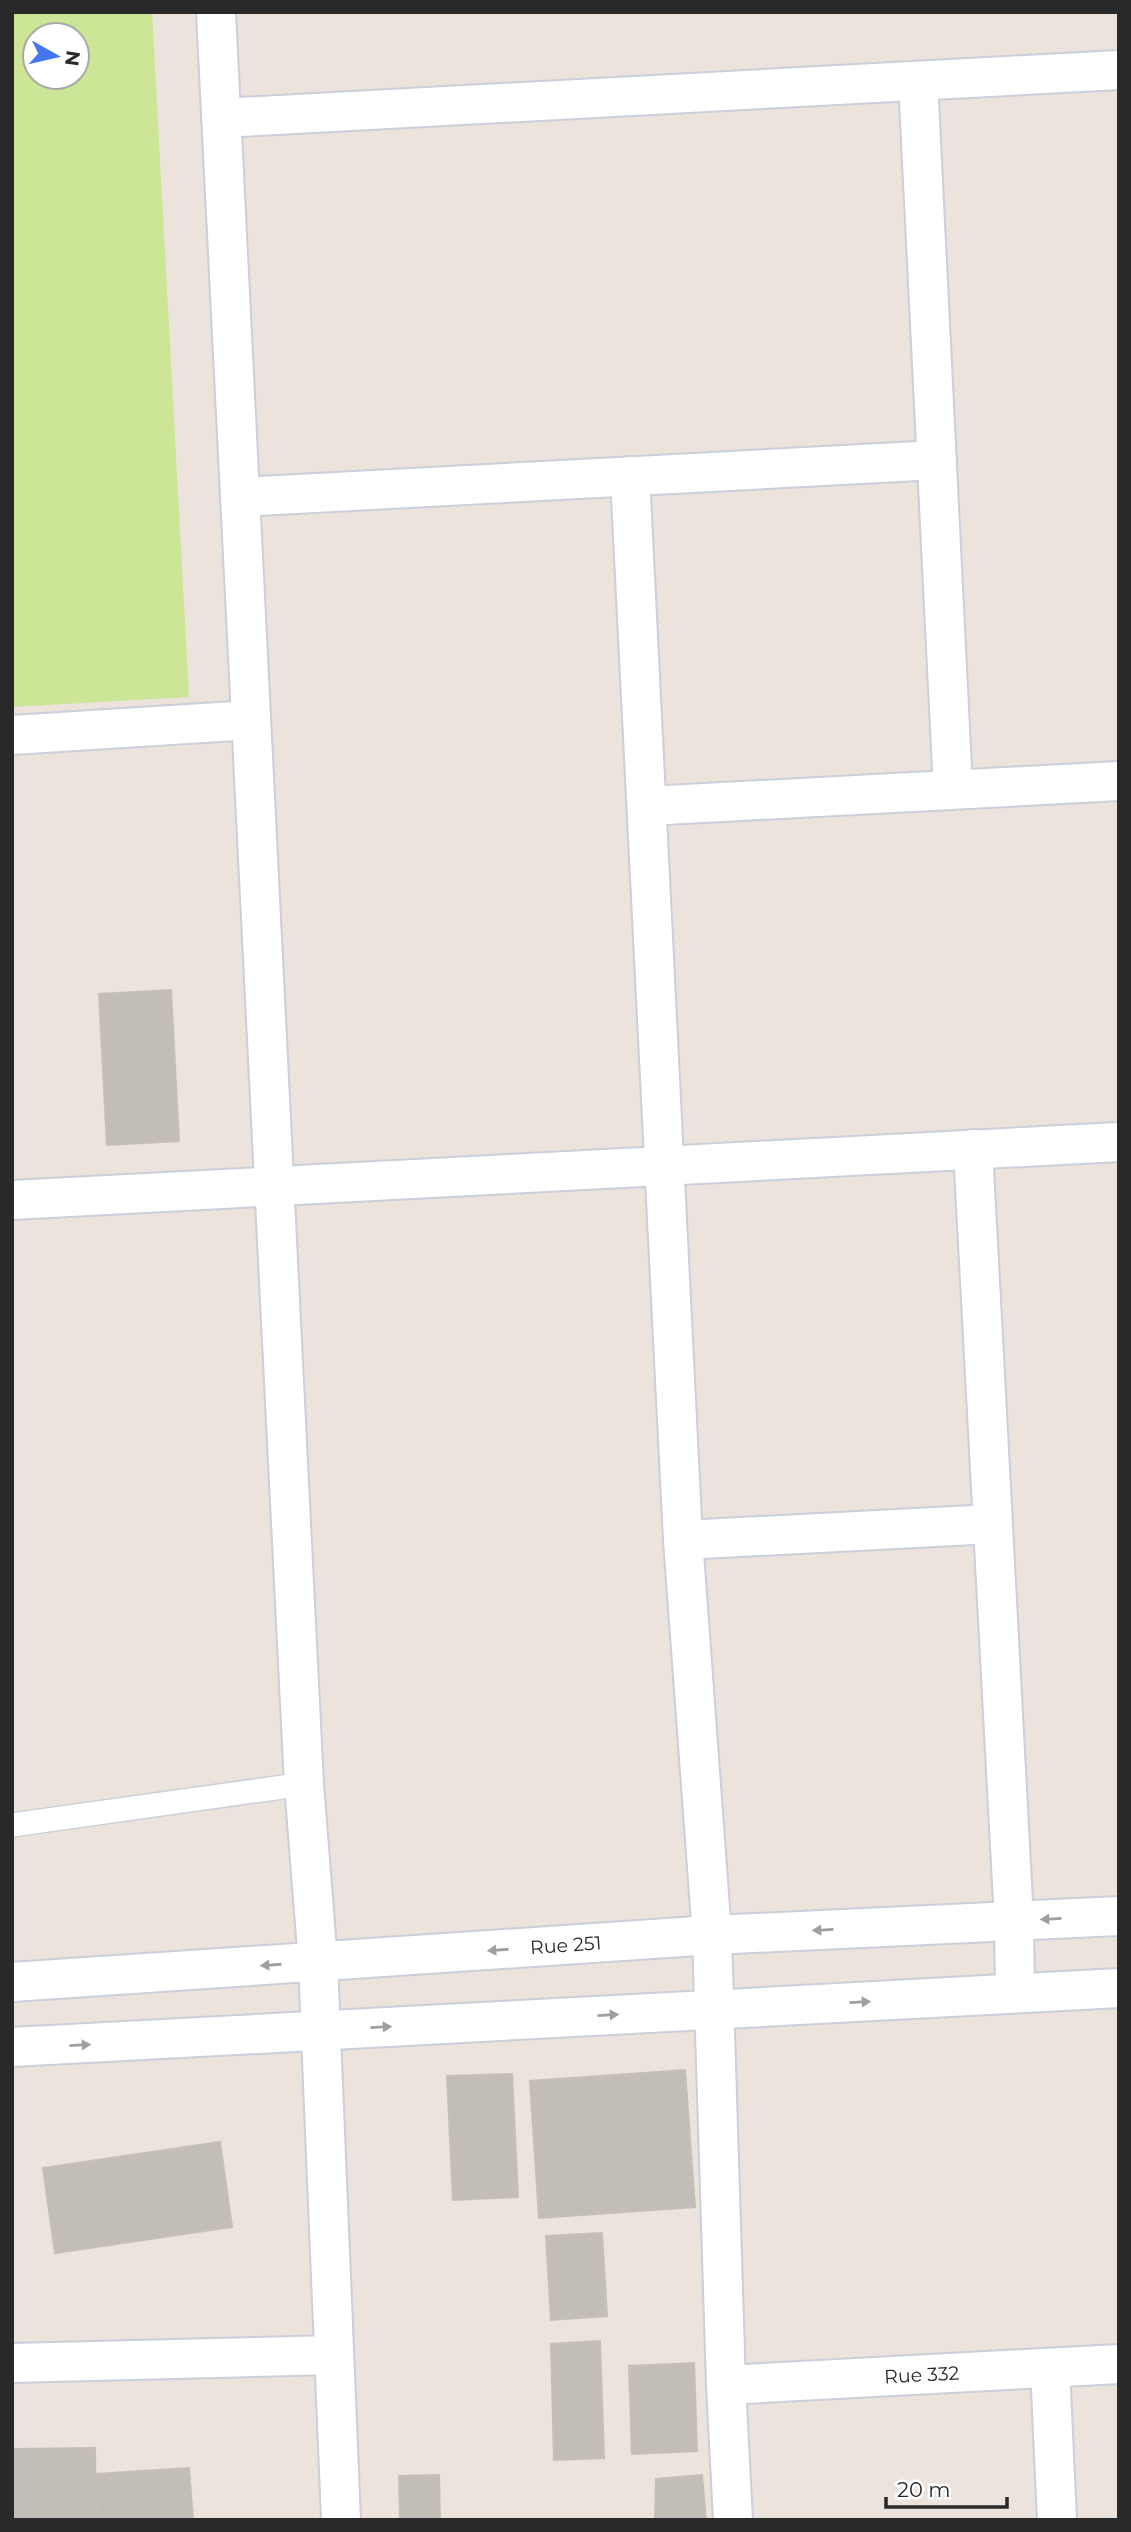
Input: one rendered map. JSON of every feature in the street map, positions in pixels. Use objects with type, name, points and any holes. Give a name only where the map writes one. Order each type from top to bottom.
[{"type":"street","points":[[216,12],[304,1784],[318,1962],[341,2520]]},
{"type":"street","points":[[221,118],[1119,70]]},
{"type":"street","points":[[918,81],[953,789]]},
{"type":"street","points":[[240,497],[937,460]]},
{"type":"street","points":[[630,477],[683,1540],[712,1935],[726,2385],[733,2520]]},
{"type":"street","points":[[12,735],[251,720]]},
{"type":"street","points":[[647,806],[1119,781]]},
{"type":"street","points":[[12,1200],[1119,1142]]},
{"type":"street","points":[[972,1149],[1014,1921],[1015,1993]]},
{"type":"street","points":[[683,1540],[992,1524]]},
{"type":"street","name":"Rue 251","points":[[12,1982],[712,1935],[1119,1916]]},
{"type":"street","points":[[12,2047],[1119,1988]]},
{"type":"street","points":[[12,2363],[333,2355]]},
{"type":"street","name":"Rue 332","points":[[726,2385],[1119,2364]]},
{"type":"street","points":[[1050,2368],[1057,2520]]},
{"type":"lane","points":[[12,1825],[304,1784]]},
{"type":"green space","points":[[12,12],[152,12],[189,697],[12,707]]},
{"type":"building","points":[[171,990],[179,1141],[107,1145],[99,994]]},
{"type":"building","points":[[685,2070],[695,2207],[539,2218],[530,2081]]},
{"type":"building","points":[[512,2074],[518,2197],[453,2200],[447,2076]]},
{"type":"building","points":[[220,2142],[232,2227],[55,2253],[43,2168]]},
{"type":"building","points":[[602,2233],[607,2316],[551,2320],[546,2236]]},
{"type":"building","points":[[600,2341],[604,2458],[554,2460],[551,2344]]},
{"type":"building","points":[[694,2363],[697,2451],[632,2454],[629,2366]]},
{"type":"building","points":[[95,2448],[96,2520],[12,2520],[12,2449]]},
{"type":"building","points":[[189,2468],[193,2520],[98,2520],[96,2474]]},
{"type":"building","points":[[439,2475],[440,2520],[400,2520],[399,2476]]},
{"type":"building","points":[[702,2475],[706,2520],[655,2520],[656,2479]]}]
